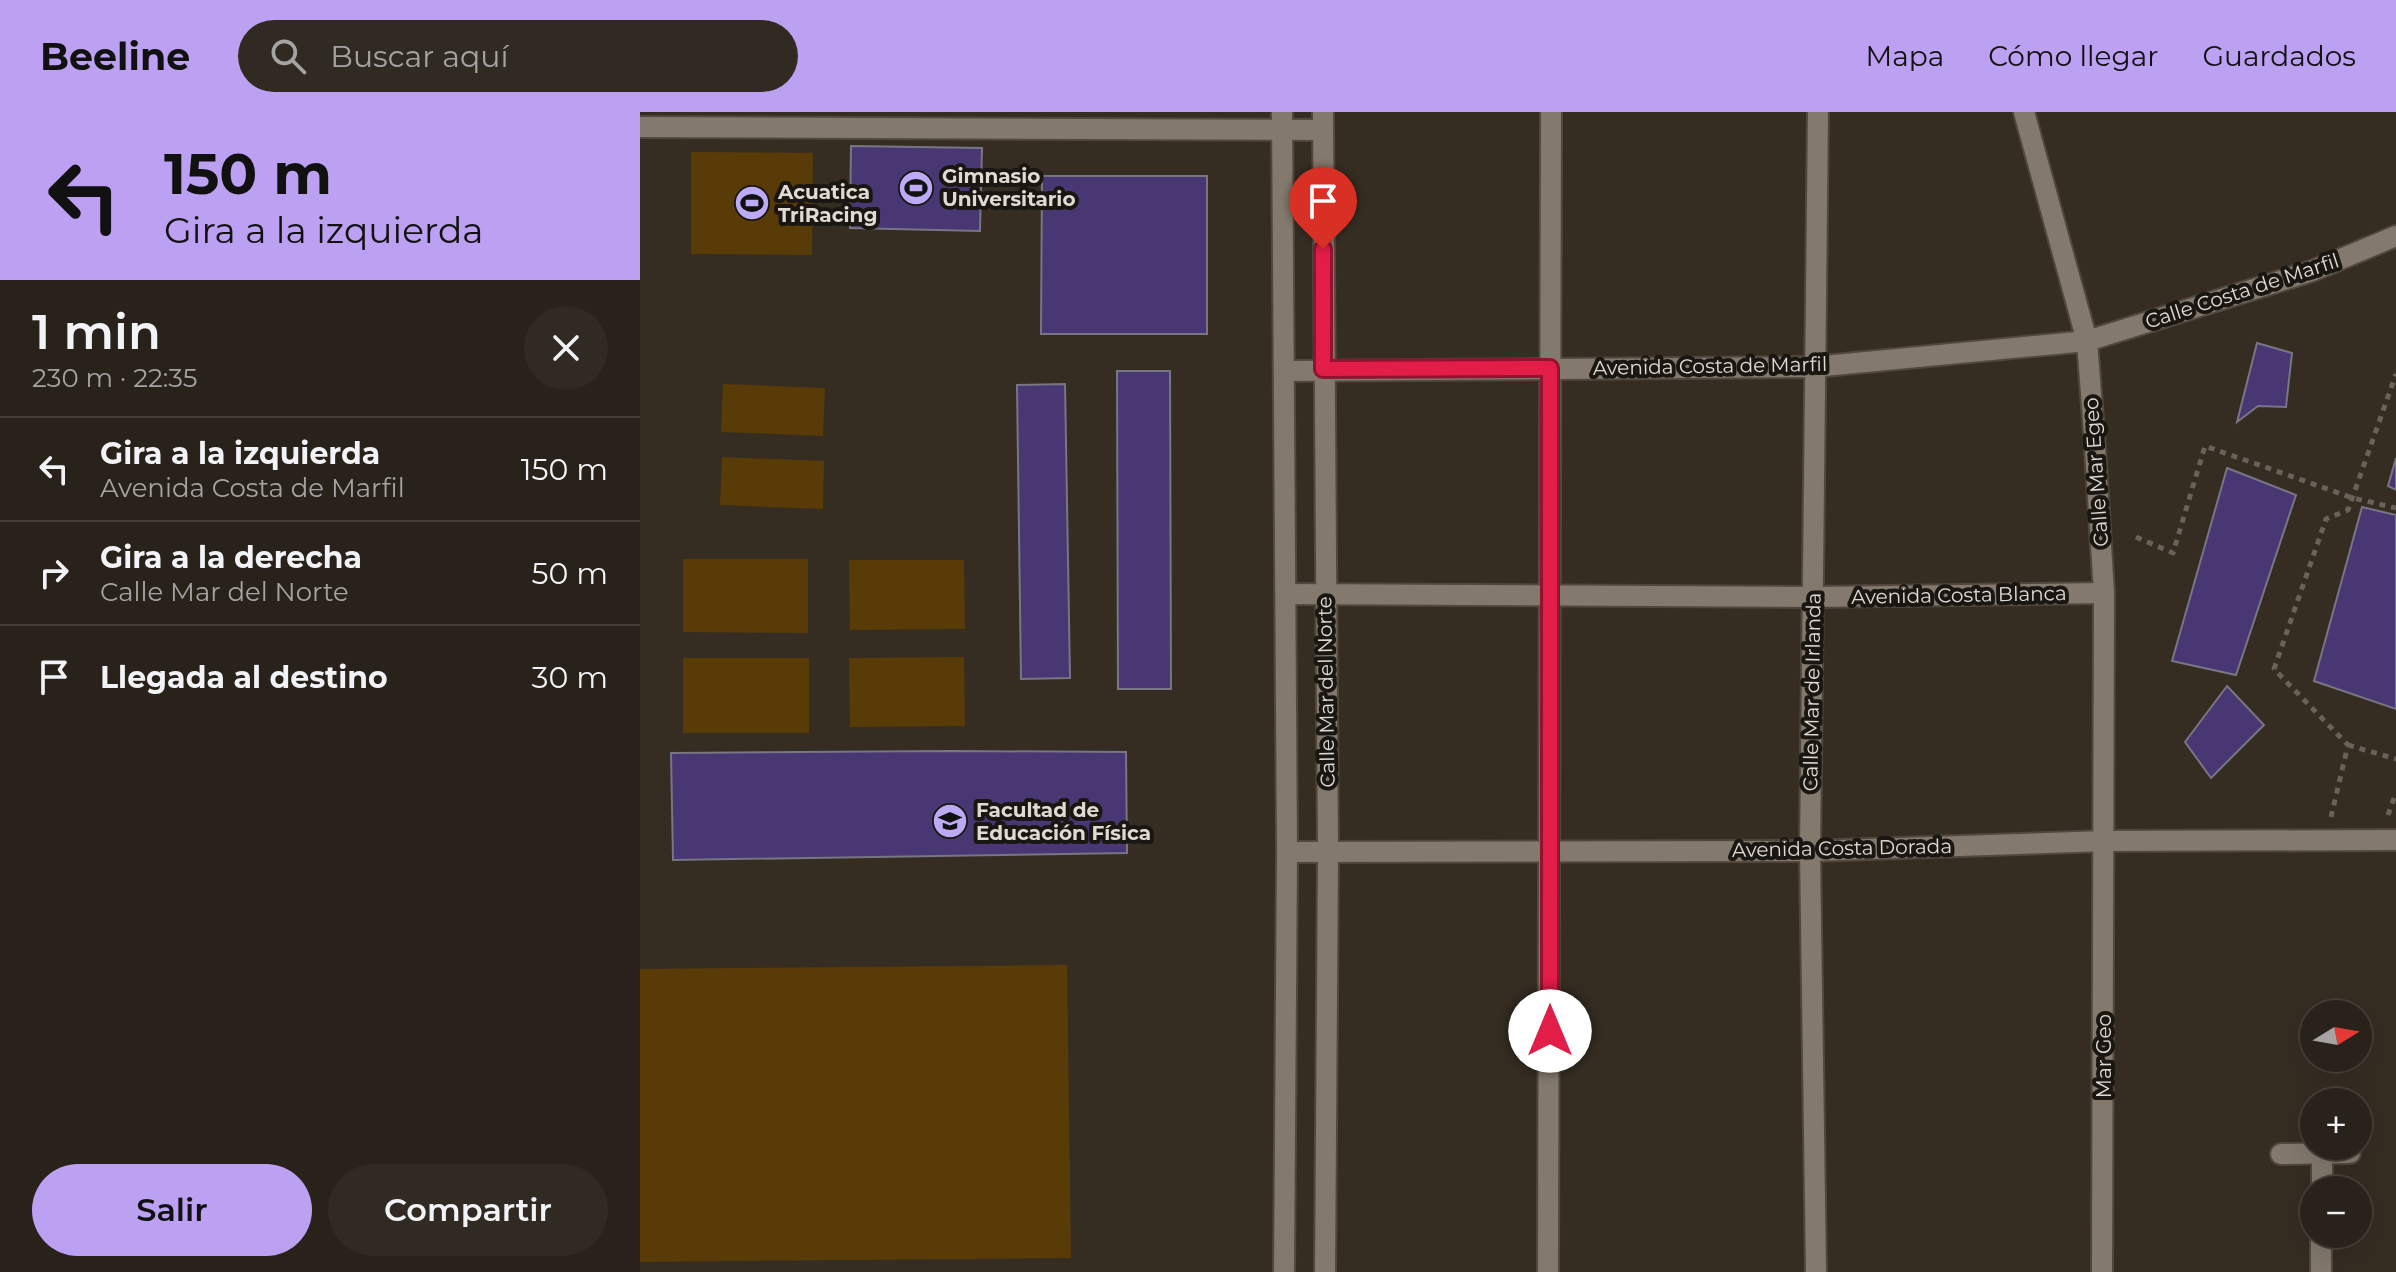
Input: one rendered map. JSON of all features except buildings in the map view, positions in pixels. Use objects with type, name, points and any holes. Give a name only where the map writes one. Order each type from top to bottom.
[{"type":"street","points":[[1548,1272],[1551,112]]},
{"type":"street","name":"Calle Mar de Irlanda","points":[[1816,1272],[1810,851],[1818,112]]},
{"type":"street","name":"Calle Mar Egeo","points":[[2024,112],[2087,341],[2104,593],[2106,841]]},
{"type":"street","points":[[640,127],[663,120],[1323,121]]},
{"type":"street","name":"Calle Mar del Norte","points":[[1282,120],[1287,852],[1284,1272]]},
{"type":"street","name":"Calle Mar del Norte","points":[[1323,121],[1328,852],[1325,1272]]},
{"type":"street","name":"Calle Costa de Marfil","points":[[2087,341],[2312,271],[2396,236]]},
{"type":"street","name":"Avenida Costa de Marfil","points":[[1285,371],[1813,367],[2087,341]]},
{"type":"street","name":"Avenida Costa Blanca","points":[[1286,594],[1813,597],[2104,593]]},
{"type":"street","name":"Avenida Costa Dorada","points":[[1287,852],[1810,851],[2106,841],[2396,840]]},
{"type":"street","name":"Mar Geo","points":[[2102,1272],[2106,841]]},
{"type":"street","points":[[2281,1154],[2300,1154]]},
{"type":"street","points":[[2321,1248],[2321,1272]]},
{"type":"path","points":[[2396,374],[2348,510],[2326,519],[2274,669],[2348,745],[2396,759]]},
{"type":"path","points":[[2136,537],[2173,553],[2205,446],[2353,498],[2396,508]]},
{"type":"path","points":[[2330,822],[2348,745]]},
{"type":"path","points":[[2388,815],[2396,793]]},
{"type":"shaded area","name":"Acuatica TriRacing","points":[[691,152],[813,153],[812,255],[691,254]]},
{"type":"shaded area","points":[[723,384],[825,388],[823,436],[721,432]]},
{"type":"shaded area","points":[[722,457],[824,461],[823,509],[720,505]]},
{"type":"shaded area","points":[[683,559],[808,559],[808,633],[683,632]]},
{"type":"shaded area","points":[[849,560],[964,560],[965,629],[850,630]]},
{"type":"shaded area","points":[[964,657],[965,726],[850,727],[849,658]]},
{"type":"shaded area","points":[[683,658],[809,658],[809,733],[683,733]]},
{"type":"shaded area","points":[[1067,965],[1071,1258],[640,1262],[640,969]]},
{"type":"place","name":"Gimnasio Universitario","points":[[916,188]]},
{"type":"place","name":"Acuatica TriRacing","points":[[752,203]]},
{"type":"place","name":"Facultad de Educación Física","points":[[950,821]]},
{"type":"route","points":[[1323,249],[1323,369],[1550,368],[1550,1031]]}]
